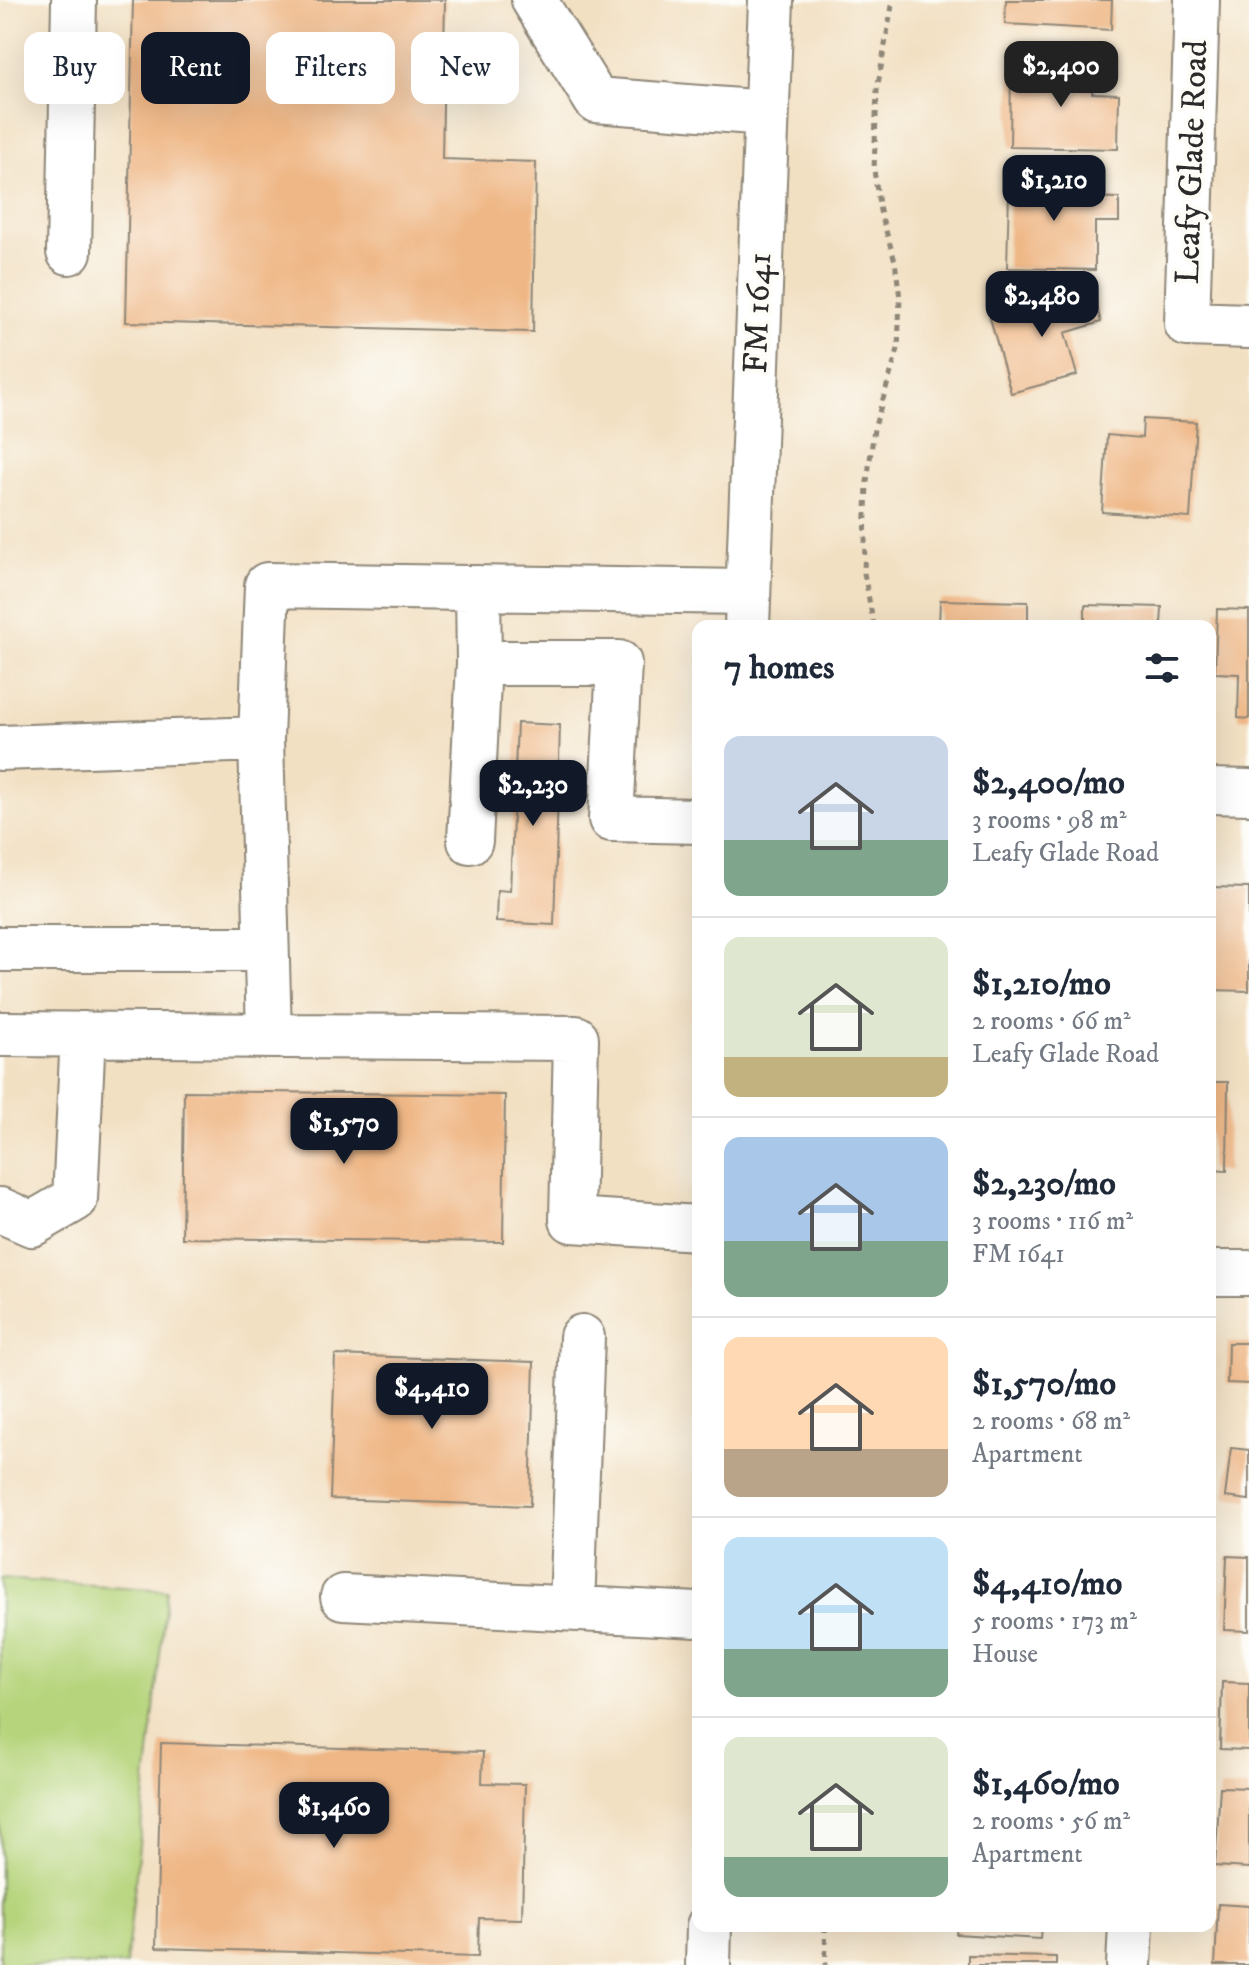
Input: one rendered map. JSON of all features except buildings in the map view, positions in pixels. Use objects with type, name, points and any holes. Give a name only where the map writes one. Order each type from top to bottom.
[{"type":"main road","points":[[69,252],[74,0]]},
{"type":"main road","points":[[534,0],[596,100],[766,113]]},
{"type":"main road","name":"FM 1641","points":[[748,609],[771,0]]},
{"type":"main road","name":"Leafy Glade Road","points":[[1197,0],[1187,324],[1249,326]]},
{"type":"main road","points":[[269,1035],[261,739],[267,585],[478,588],[748,609]]},
{"type":"main road","points":[[470,841],[479,663],[478,588]]},
{"type":"main road","points":[[479,663],[619,663],[611,819],[692,821]]},
{"type":"main road","points":[[0,748],[261,739]]},
{"type":"main road","points":[[1216,791],[1249,792]]},
{"type":"main road","points":[[0,949],[266,949]]},
{"type":"main road","points":[[0,1034],[576,1038],[572,1220],[692,1228]]},
{"type":"main road","points":[[0,1210],[32,1224],[75,1199],[83,1034]]},
{"type":"main road","points":[[1216,1273],[1249,1273]]},
{"type":"main road","points":[[572,1608],[582,1337]]},
{"type":"main road","points":[[343,1597],[692,1615]]},
{"type":"main road","points":[[708,1965],[709,1932]]},
{"type":"main road","points":[[1129,1965],[1131,1932]]},
{"type":"path","points":[[873,620],[864,573],[867,482],[874,429],[898,349],[900,298],[895,261],[880,211],[874,170],[877,90],[893,0]]},
{"type":"path","points":[[825,1932],[826,1965]]},
{"type":"green space","points":[[0,1579],[167,1590],[126,1965],[0,1965]]}]
